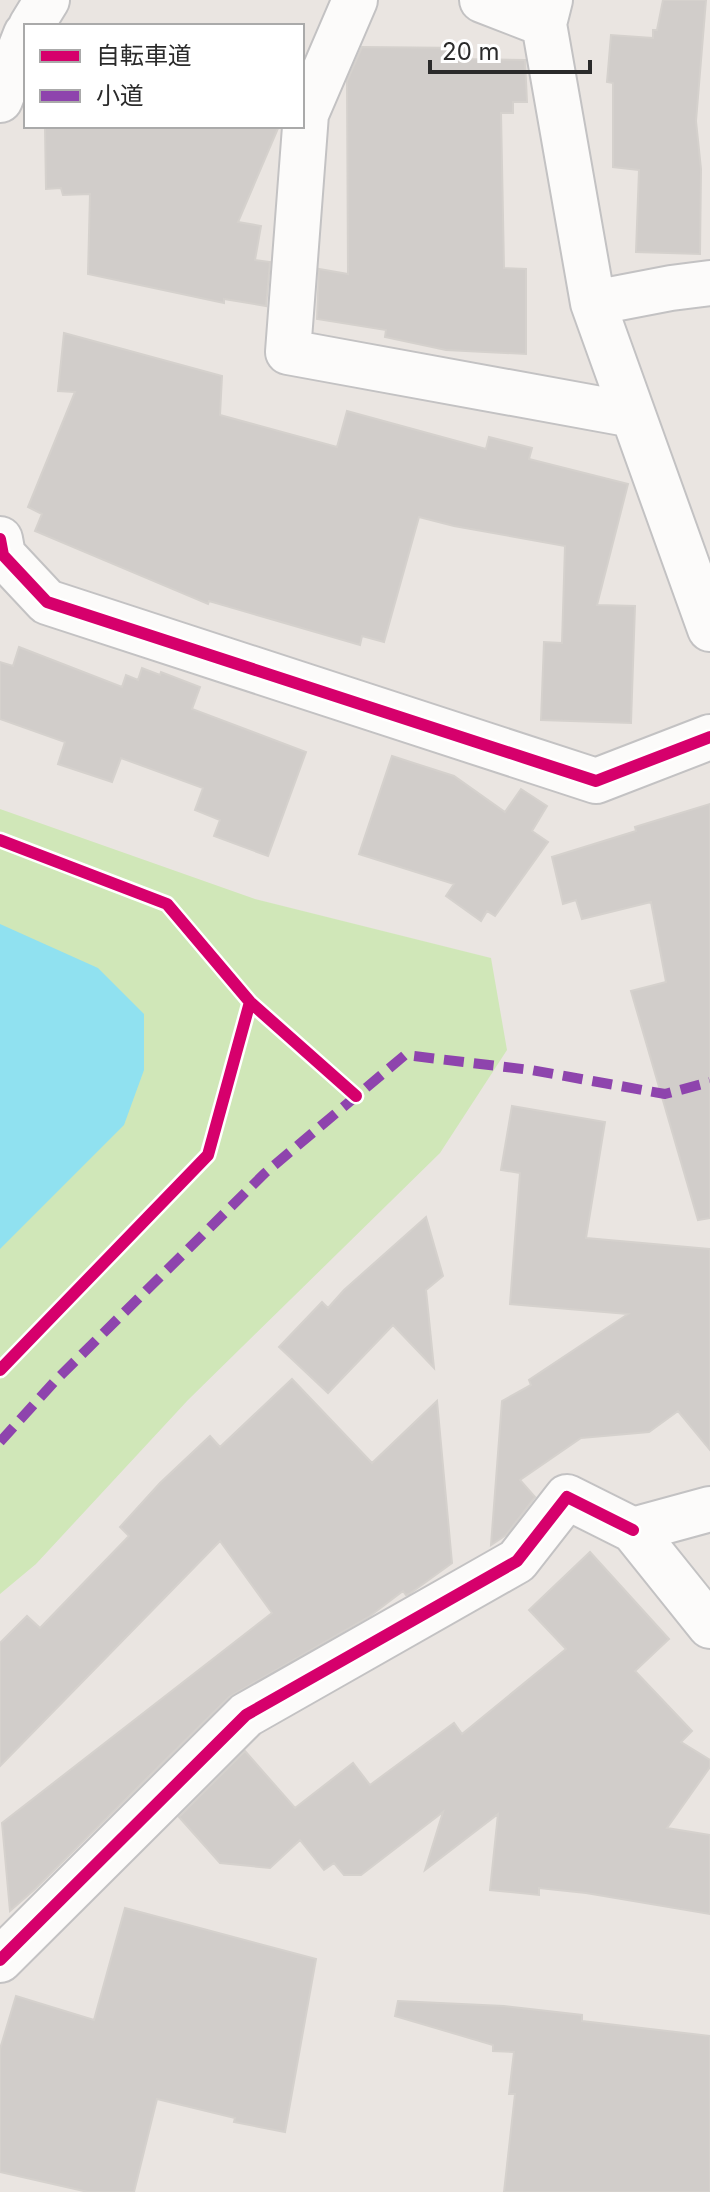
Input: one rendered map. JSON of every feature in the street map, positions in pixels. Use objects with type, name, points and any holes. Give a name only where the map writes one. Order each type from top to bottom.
[{"type":"street","points":[[32,24],[47,0]]},
{"type":"street","points":[[355,0],[306,114],[288,352],[633,415]]},
{"type":"street","points":[[482,0],[547,12],[593,303],[710,629]]},
{"type":"street","points":[[0,100],[24,39]]},
{"type":"street","points":[[593,303],[710,283]]},
{"type":"street","points":[[0,539],[3,555],[47,602],[596,781],[710,737]]},
{"type":"street","points":[[0,1960],[246,1715],[517,1561],[567,1497],[633,1530],[710,1626]]},
{"type":"street","points":[[633,1530],[710,1509]]},
{"type":"path","points":[[0,840],[167,904],[250,1002],[356,1096]]},
{"type":"path","points":[[0,1370],[208,1155],[250,1002]]},
{"type":"green space","points":[[0,809],[255,899],[491,958],[507,1050],[440,1153],[188,1400],[36,1564],[0,1594]]},
{"type":"water","points":[[0,924],[98,968],[144,1014],[144,1070],[124,1125],[0,1249]]},
{"type":"building","points":[[663,0],[706,0],[696,121],[701,169],[700,254],[636,252],[639,170],[613,167],[613,83],[607,82],[611,35],[653,38]]},
{"type":"building","points":[[362,47],[467,48],[467,59],[525,60],[527,102],[513,102],[513,113],[501,113],[504,268],[526,269],[526,354],[446,350],[385,337],[386,330],[317,319],[319,269],[348,274],[347,81]]},
{"type":"building","points":[[45,128],[278,128],[238,222],[261,226],[255,260],[270,262],[266,306],[224,299],[224,303],[88,274],[90,194],[63,195],[61,188],[46,189]]},
{"type":"building","points":[[64,333],[222,376],[220,415],[337,447],[347,411],[486,449],[489,437],[532,448],[529,459],[628,484],[597,605],[635,606],[631,723],[541,720],[544,642],[562,643],[565,546],[419,517],[384,642],[362,636],[360,645],[209,601],[208,604],[35,531],[42,514],[28,507],[75,392],[58,391]]},
{"type":"building","points":[[19,647],[122,687],[126,675],[138,680],[142,668],[160,675],[161,672],[200,687],[192,709],[306,752],[268,856],[214,836],[220,820],[195,810],[203,788],[121,758],[112,782],[58,764],[65,742],[0,719],[0,662],[13,666]]},
{"type":"building","points":[[392,756],[454,776],[505,812],[521,789],[547,806],[532,831],[548,842],[495,916],[487,911],[481,921],[446,896],[454,884],[359,854]]},
{"type":"building","points":[[710,804],[710,1218],[698,1220],[631,991],[666,982],[651,902],[582,919],[576,900],[563,904],[552,857]]},
{"type":"building","points":[[512,1106],[605,1122],[586,1238],[710,1249],[710,1450],[678,1411],[649,1432],[581,1438],[520,1480],[535,1497],[506,1535],[491,1545],[502,1401],[531,1385],[529,1380],[628,1314],[510,1304],[520,1173],[501,1170]]},
{"type":"building","points":[[426,1217],[443,1276],[426,1290],[434,1368],[393,1325],[328,1393],[279,1347],[322,1302],[328,1308]]},
{"type":"building","points":[[292,1379],[372,1463],[437,1401],[452,1563],[409,1594],[403,1591],[370,1616],[229,1697],[10,1911],[2,1823],[272,1613],[220,1541],[0,1766],[0,1643],[27,1616],[40,1628],[129,1536],[120,1527],[160,1483],[210,1436],[220,1447]]},
{"type":"building","points":[[590,1552],[669,1639],[635,1671],[692,1731],[681,1742],[710,1760],[710,1767],[667,1828],[710,1835],[710,1914],[586,1893],[539,1888],[539,1895],[490,1890],[498,1814],[425,1870],[443,1812],[361,1875],[344,1875],[334,1863],[324,1870],[300,1840],[270,1868],[220,1863],[179,1817],[245,1751],[295,1808],[353,1763],[370,1785],[454,1723],[462,1734],[566,1649],[529,1610]]},
{"type":"building","points":[[125,1908],[316,1959],[285,2132],[234,2122],[235,2118],[157,2099],[134,2192],[88,2192],[0,2172],[0,2049],[16,1996],[94,2020]]},
{"type":"building","points":[[398,2001],[504,2006],[582,2015],[582,2021],[710,2036],[710,2192],[504,2192],[515,2094],[509,2094],[514,2052],[493,2051],[493,2045],[395,2016]]},
{"type":"marked path","points":[[0,1442],[55,1381],[265,1173],[405,1055],[531,1070],[665,1094],[710,1082]]},
{"type":"cycle path","points":[[0,539],[3,555],[47,602],[596,781],[710,737]]},
{"type":"cycle path","points":[[0,840],[167,904],[250,1002],[356,1096]]},
{"type":"cycle path","points":[[0,1370],[208,1155],[250,1002]]},
{"type":"cycle path","points":[[0,1960],[246,1715],[517,1561],[567,1497],[633,1530]]}]
